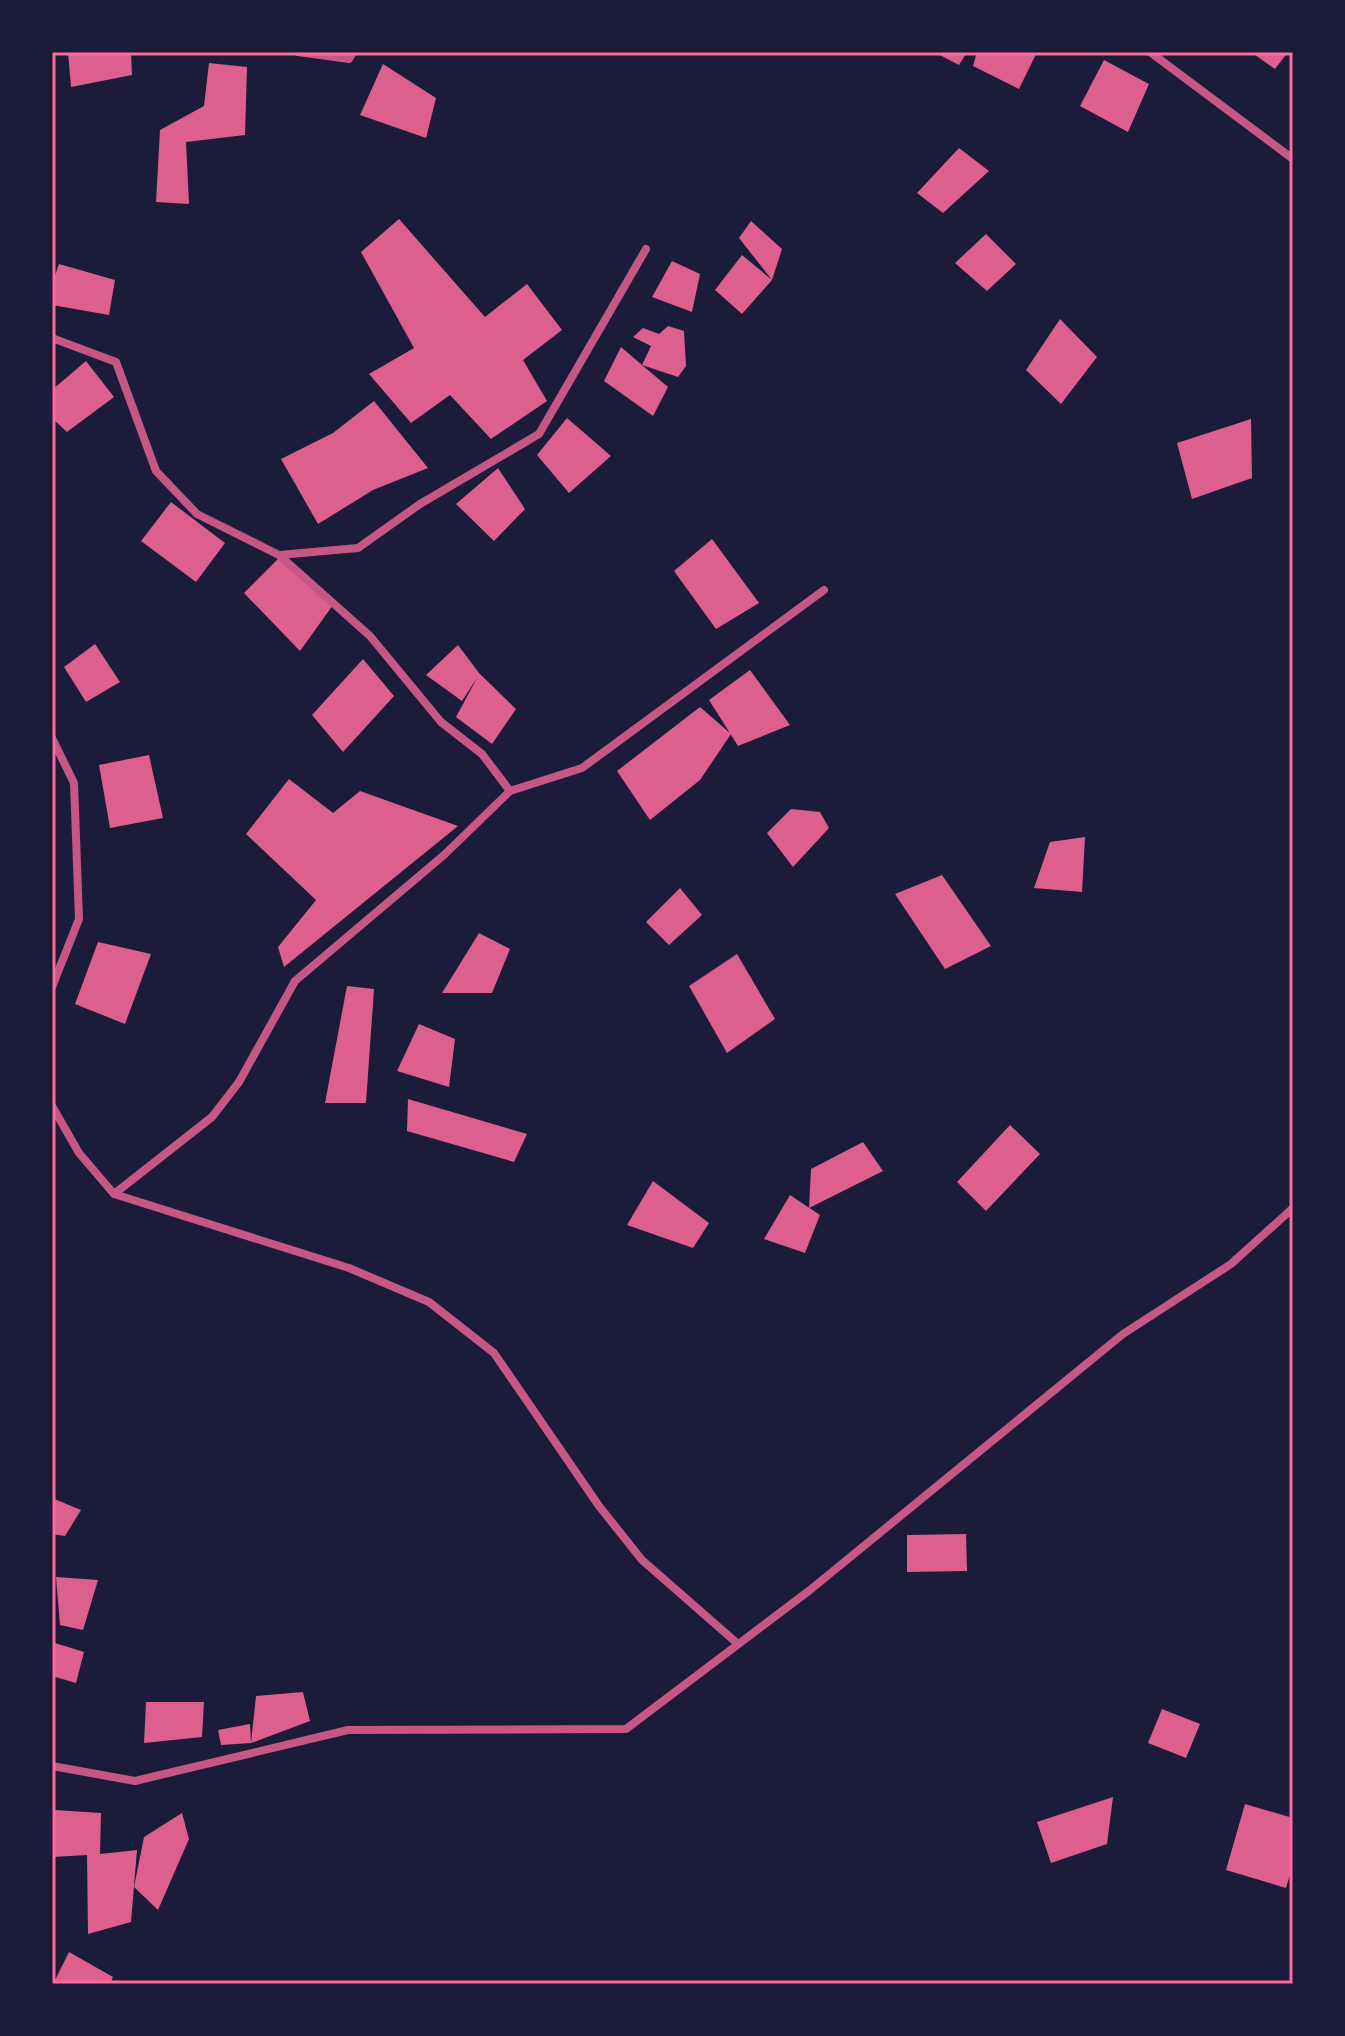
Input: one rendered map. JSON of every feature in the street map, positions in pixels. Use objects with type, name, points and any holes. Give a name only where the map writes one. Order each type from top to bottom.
[{"type":"street","points":[[298,52],[351,56]]},
{"type":"street","points":[[1150,52],[1293,159]]},
{"type":"street","points":[[279,555],[358,548],[420,504],[539,434],[646,249]]},
{"type":"street","points":[[52,338],[116,362],[156,471],[197,514],[279,555],[370,636],[441,722],[482,754],[510,791]]},
{"type":"street","points":[[114,1194],[212,1117],[239,1082],[295,981],[444,855],[510,791],[582,768],[824,590]]},
{"type":"street","points":[[52,738],[74,783],[79,919],[52,987]]},
{"type":"street","points":[[52,1106],[79,1153],[114,1194],[349,1268],[429,1302],[494,1353],[599,1506],[642,1560],[738,1644]]},
{"type":"street","points":[[52,1766],[135,1781],[348,1730],[626,1729],[810,1590],[1123,1334],[1231,1264],[1293,1208]]},
{"type":"building","points":[[68,52],[131,52],[132,75],[71,87]]},
{"type":"building","points":[[934,52],[967,52],[959,65]]},
{"type":"building","points":[[977,52],[1037,52],[1019,89],[973,66]]},
{"type":"building","points":[[1251,52],[1288,52],[1275,69]]},
{"type":"building","points":[[1104,60],[1149,84],[1128,132],[1080,106]]},
{"type":"building","points":[[209,63],[247,67],[245,135],[186,142],[189,204],[156,202],[160,130],[204,106]]},
{"type":"building","points":[[383,64],[436,98],[426,138],[360,115]]},
{"type":"building","points":[[959,148],[989,171],[943,213],[917,193]]},
{"type":"building","points":[[399,219],[485,317],[527,284],[562,330],[523,360],[547,401],[491,439],[450,395],[411,423],[369,374],[414,348],[361,252]]},
{"type":"building","points":[[751,221],[782,249],[772,280],[739,238]]},
{"type":"building","points":[[986,234],[1016,264],[987,291],[955,263]]},
{"type":"building","points":[[742,255],[772,280],[742,314],[715,290]]},
{"type":"building","points":[[672,261],[700,274],[692,312],[652,297]]},
{"type":"building","points":[[59,264],[115,280],[109,315],[52,305],[52,284]]},
{"type":"building","points":[[1060,319],[1097,357],[1061,404],[1026,370]]},
{"type":"building","points":[[668,326],[684,331],[686,366],[678,377],[642,365],[651,346],[633,337],[643,328],[659,334]]},
{"type":"building","points":[[621,347],[668,387],[653,416],[604,381]]},
{"type":"building","points":[[86,361],[114,397],[67,432],[52,418],[52,390]]},
{"type":"building","points":[[374,401],[428,468],[373,490],[318,524],[281,459],[333,433]]},
{"type":"building","points":[[567,418],[611,456],[569,493],[537,455]]},
{"type":"building","points":[[1251,419],[1252,478],[1192,499],[1177,443]]},
{"type":"building","points":[[498,468],[525,509],[494,541],[456,504]]},
{"type":"building","points":[[171,502],[225,543],[196,582],[141,541]]},
{"type":"building","points":[[712,539],[759,603],[716,629],[674,571]]},
{"type":"building","points":[[279,558],[333,605],[300,651],[244,593]]},
{"type":"building","points":[[95,644],[120,682],[86,702],[64,667]]},
{"type":"building","points":[[458,645],[479,673],[516,709],[492,744],[456,717],[477,678],[462,701],[426,675]]},
{"type":"building","points":[[363,659],[394,696],[343,752],[312,715]]},
{"type":"building","points":[[750,670],[790,725],[738,746],[709,700]]},
{"type":"building","points":[[700,707],[731,734],[700,780],[650,820],[617,771]]},
{"type":"building","points":[[149,755],[163,818],[110,828],[99,765]]},
{"type":"building","points":[[289,779],[333,813],[360,791],[458,826],[284,967],[278,947],[316,900],[246,834]]},
{"type":"building","points":[[791,809],[820,812],[829,828],[793,867],[767,833]]},
{"type":"building","points":[[1085,837],[1082,892],[1034,888],[1050,842]]},
{"type":"building","points":[[942,875],[991,946],[945,969],[895,894]]},
{"type":"building","points":[[680,888],[702,915],[669,945],[646,922]]},
{"type":"building","points":[[479,933],[510,949],[492,993],[442,993]]},
{"type":"building","points":[[98,942],[151,954],[125,1024],[75,1004]]},
{"type":"building","points":[[737,954],[775,1019],[727,1053],[689,986]]},
{"type":"building","points":[[347,986],[374,989],[366,1103],[325,1103]]},
{"type":"building","points":[[419,1024],[455,1039],[449,1087],[397,1071]]},
{"type":"building","points":[[408,1099],[527,1134],[514,1162],[407,1131]]},
{"type":"building","points":[[1010,1125],[1040,1154],[986,1211],[957,1182]]},
{"type":"building","points":[[863,1142],[883,1171],[809,1208],[811,1169]]},
{"type":"building","points":[[653,1181],[709,1223],[693,1248],[627,1225]]},
{"type":"building","points":[[790,1195],[820,1215],[805,1253],[764,1239]]},
{"type":"building","points":[[52,1498],[81,1510],[65,1536],[52,1534]]},
{"type":"building","points":[[966,1534],[967,1571],[907,1572],[907,1535]]},
{"type":"building","points":[[56,1577],[98,1580],[83,1630],[60,1625]]},
{"type":"building","points":[[52,1642],[84,1652],[76,1683],[52,1676]]},
{"type":"building","points":[[303,1692],[310,1721],[251,1743],[256,1696]]},
{"type":"building","points":[[146,1702],[204,1702],[202,1737],[144,1743]]},
{"type":"building","points":[[1162,1709],[1200,1724],[1186,1758],[1148,1743]]},
{"type":"building","points":[[250,1724],[251,1743],[221,1745],[218,1730]]},
{"type":"building","points":[[1113,1797],[1107,1844],[1051,1863],[1037,1822]]},
{"type":"building","points":[[1245,1804],[1293,1818],[1293,1865],[1286,1888],[1226,1870]]},
{"type":"building","points":[[55,1810],[101,1813],[100,1854],[137,1850],[131,1922],[88,1934],[87,1855],[53,1857]]},
{"type":"building","points":[[182,1813],[189,1839],[158,1910],[134,1887],[144,1837]]},
{"type":"building","points":[[69,1952],[113,1977],[110,1984],[53,1984]]}]
